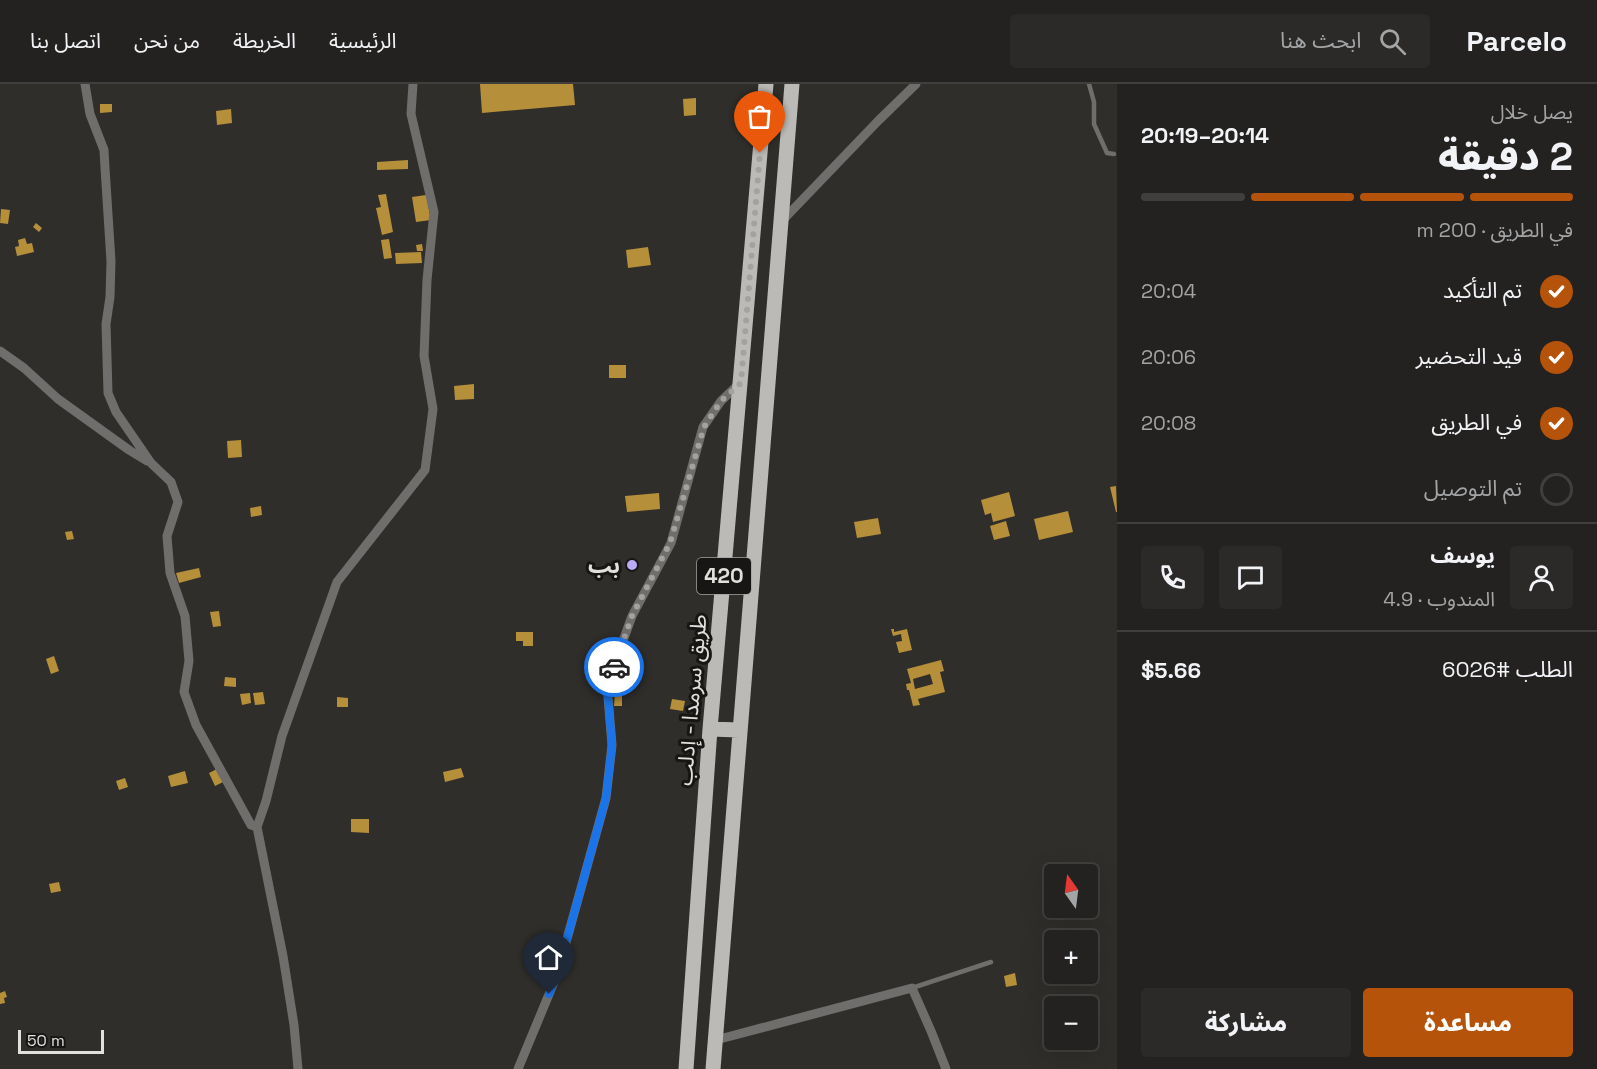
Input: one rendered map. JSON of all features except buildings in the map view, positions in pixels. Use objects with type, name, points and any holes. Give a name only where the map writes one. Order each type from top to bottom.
[{"type":"highway","name":"طريق سرمدا - إدلب","points":[[686,1069],[710,729],[766,84]]},
{"type":"highway","name":"420","points":[[713,1069],[792,84]]},
{"type":"highway","points":[[710,729],[740,730]]},
{"type":"street","points":[[85,84],[90,114],[104,150],[111,261],[110,297],[106,324],[108,393],[116,412],[150,463]]},
{"type":"street","points":[[298,1069],[285,968],[257,826],[266,801],[282,736],[337,582],[425,470],[433,409],[424,356],[427,280],[434,212],[411,114],[413,84]]},
{"type":"street","points":[[781,222],[916,84]]},
{"type":"street","points":[[0,351],[24,368],[58,399],[150,463],[171,482],[178,502],[167,536],[170,573],[185,616],[189,661],[184,692],[196,726],[251,825],[257,826]]},
{"type":"street","points":[[518,1069],[557,975],[606,798],[612,745],[607,685],[632,616],[670,543],[704,427],[721,401],[741,383]]},
{"type":"street","points":[[716,1040],[912,988],[946,1069]]},
{"type":"lane","points":[[1089,84],[1094,102],[1094,124],[1107,153],[1114,154]]},
{"type":"lane","points":[[912,988],[991,962]]},
{"type":"way so far","points":[[614,667],[632,616],[670,543],[704,427],[721,401],[741,383],[760,153]]},
{"type":"place","name":"بب","points":[[632,565]]},
{"type":"route","points":[[549,994],[557,975],[606,798],[612,745],[607,685],[614,667]]}]
